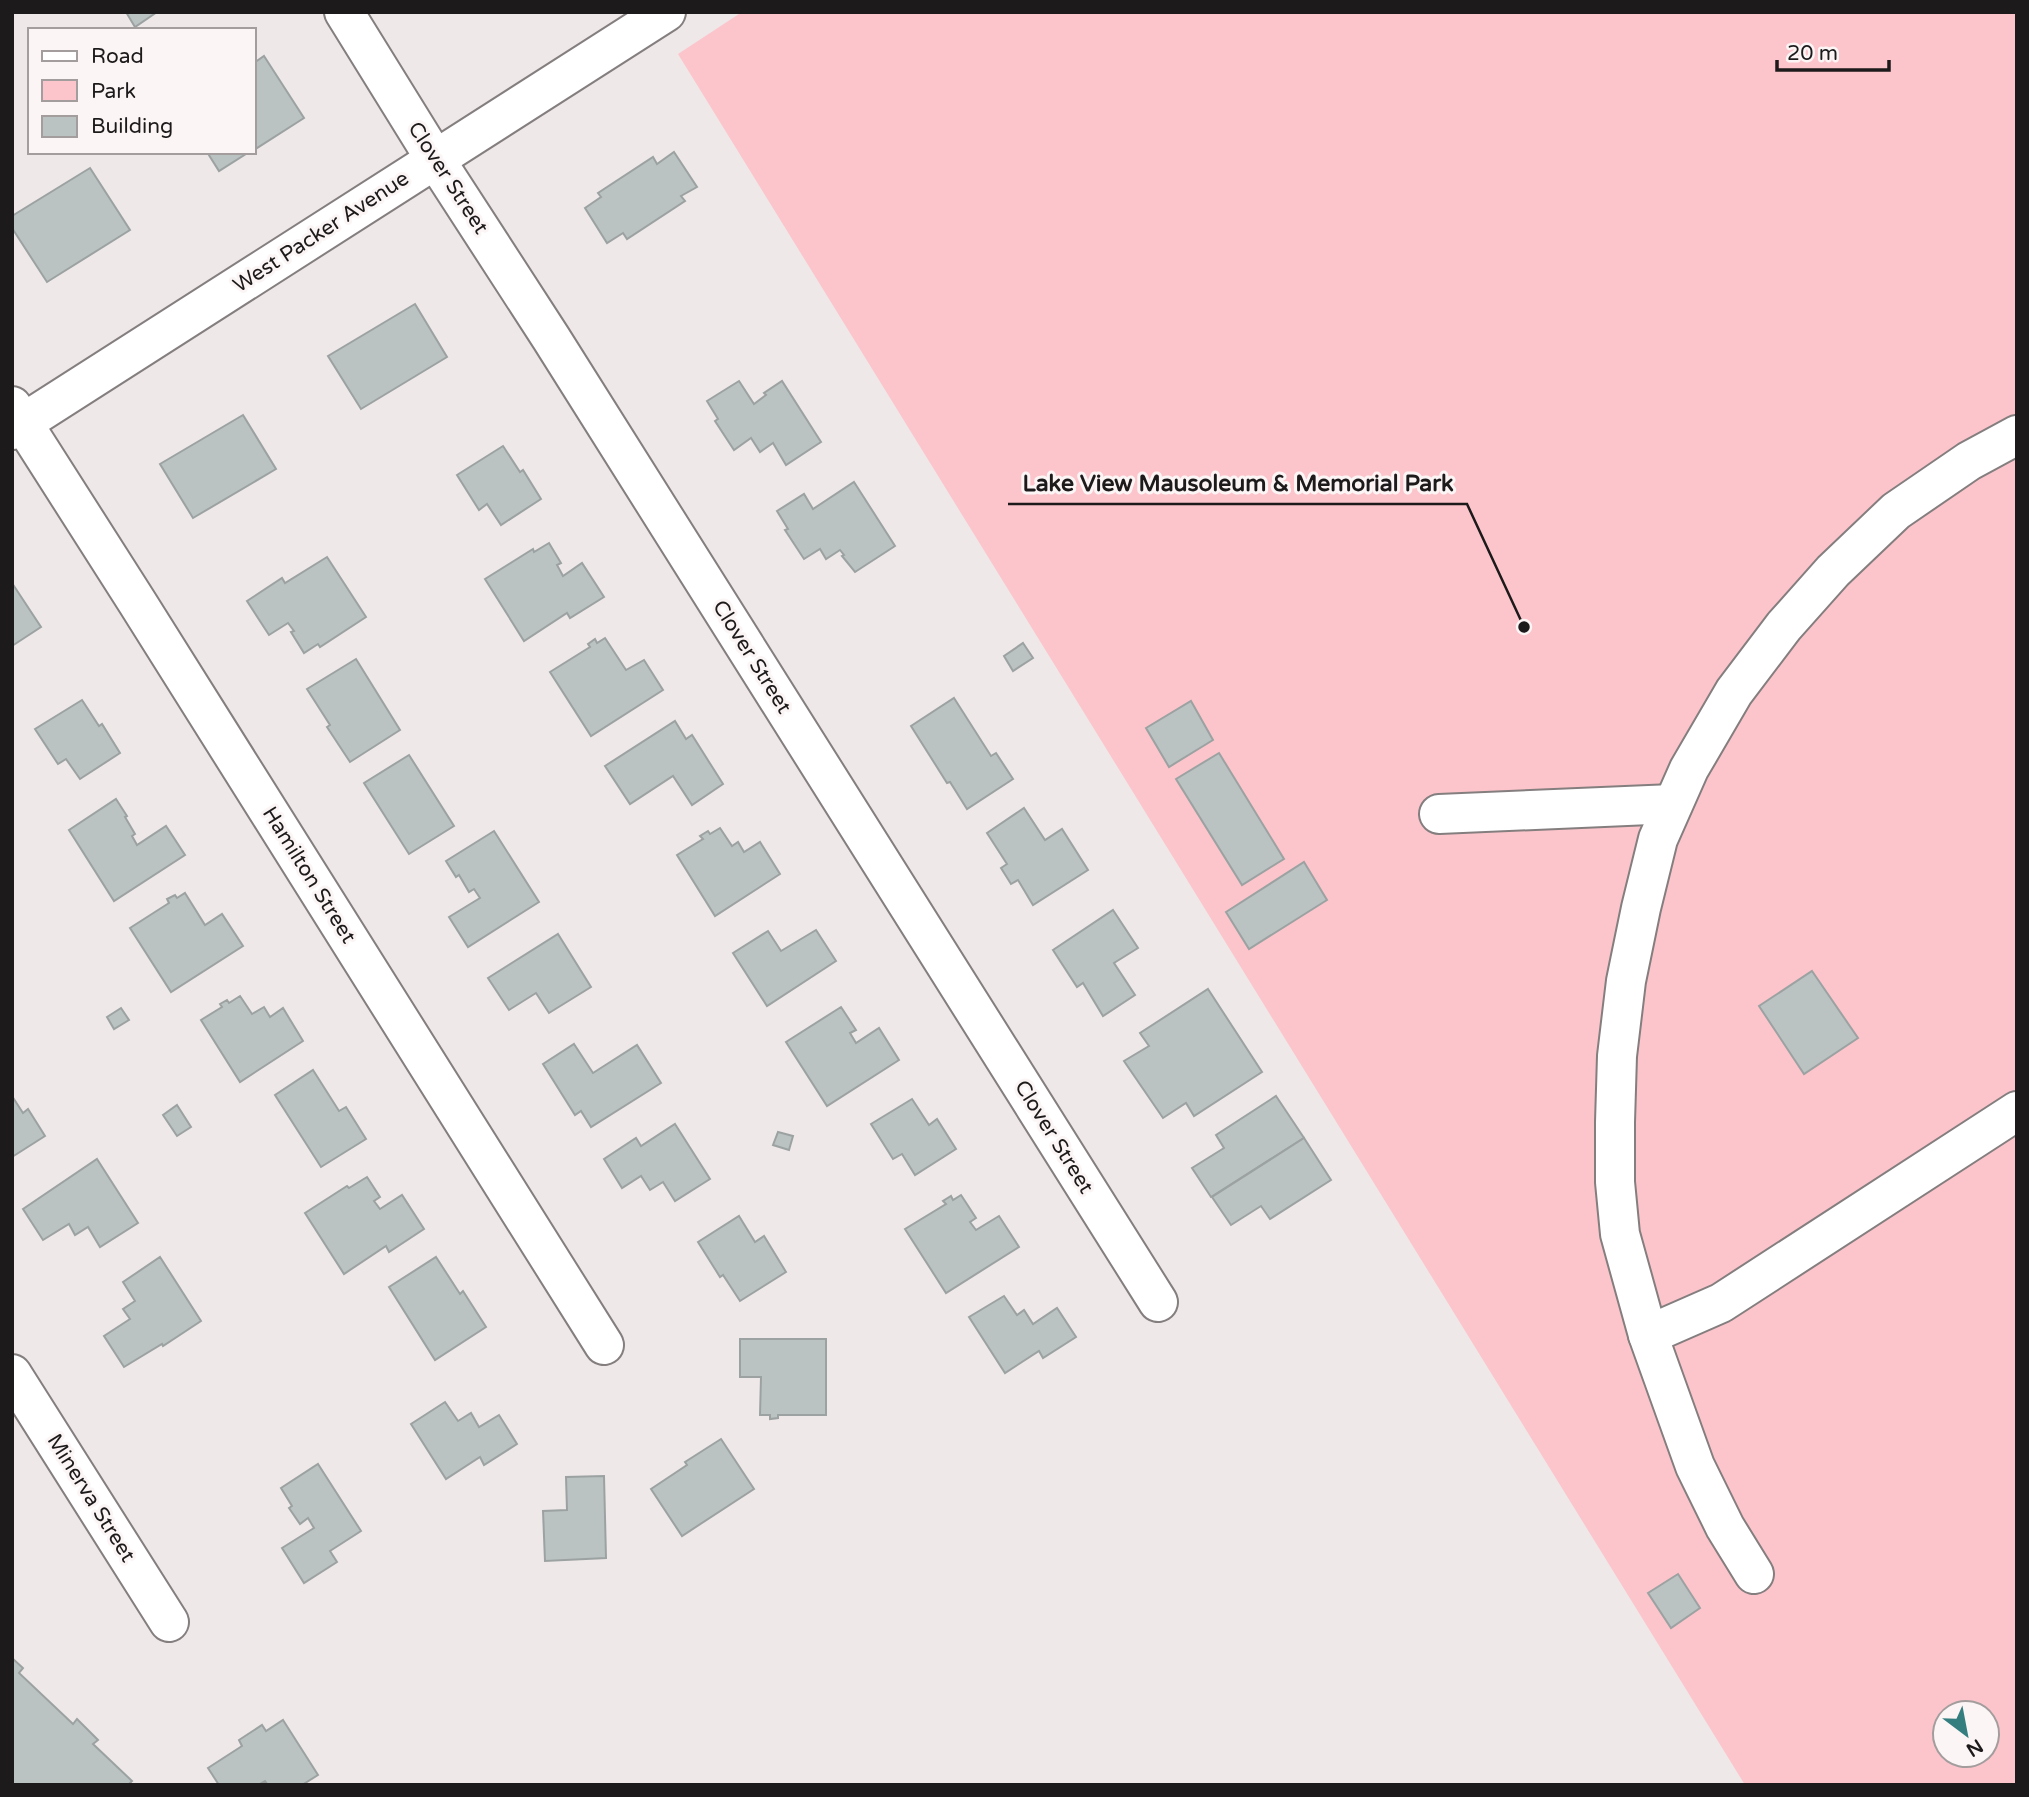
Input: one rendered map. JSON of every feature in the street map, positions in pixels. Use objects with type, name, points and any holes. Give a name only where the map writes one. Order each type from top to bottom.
[{"type":"street","name":"Clover Street","points":[[344,12],[1158,1302]]},
{"type":"street","name":"West Packer Avenue","points":[[16,420],[666,12]]},
{"type":"street","name":"Hamilton Street","points":[[16,420],[604,1345]]},
{"type":"street","points":[[1754,1574],[1725,1527],[1695,1466],[1648,1335],[1620,1234],[1615,1182],[1617,1056],[1626,981],[1641,908],[1658,839],[1689,769],[1734,692],[1784,626],[1833,571],[1896,511],[1969,461],[2017,435]]},
{"type":"street","points":[[1440,814],[1673,804]]},
{"type":"street","points":[[1648,1335],[1721,1303],[2017,1111]]},
{"type":"street","name":"Minerva Street","points":[[12,1374],[169,1622]]},
{"type":"green space","points":[[742,12],[2017,12],[2017,1785],[1745,1785],[678,54]]},
{"type":"building","points":[[126,12],[157,12],[135,27]]},
{"type":"building","points":[[264,56],[304,118],[256,149],[256,62]]},
{"type":"building","points":[[674,152],[697,187],[681,196],[685,201],[627,239],[623,233],[607,243],[585,208],[601,197],[598,193],[653,157],[657,164]]},
{"type":"building","points":[[208,154],[246,154],[219,171]]},
{"type":"building","points":[[90,168],[130,230],[47,282],[12,228],[12,216]]},
{"type":"building","points":[[415,304],[447,357],[361,409],[328,356]]},
{"type":"building","points":[[739,381],[754,404],[766,395],[764,393],[782,381],[821,442],[786,465],[773,443],[760,452],[751,438],[734,450],[715,421],[718,419],[707,401]]},
{"type":"building","points":[[243,415],[276,469],[193,518],[160,464]]},
{"type":"building","points":[[503,446],[520,472],[523,470],[541,499],[501,525],[487,504],[479,510],[457,475]]},
{"type":"building","points":[[854,482],[895,546],[855,572],[840,550],[826,559],[820,549],[804,559],[785,530],[788,529],[777,511],[804,494],[813,509]]},
{"type":"building","points":[[549,543],[561,563],[557,565],[563,576],[582,563],[604,597],[570,618],[567,613],[524,641],[485,579],[533,549],[534,552]]},
{"type":"building","points":[[327,557],[366,617],[320,647],[318,644],[304,653],[288,623],[269,635],[247,601],[282,578],[285,583]]},
{"type":"building","points":[[12,583],[41,627],[12,646]]},
{"type":"building","points":[[605,638],[626,670],[644,660],[663,690],[591,736],[550,672],[590,647],[588,644],[595,639],[597,643]]},
{"type":"building","points":[[1023,643],[1033,658],[1013,671],[1004,656]]},
{"type":"building","points":[[356,659],[400,730],[350,762],[307,689]]},
{"type":"building","points":[[954,698],[991,756],[996,753],[1013,779],[967,809],[911,726]]},
{"type":"building","points":[[82,700],[99,726],[102,724],[120,753],[80,779],[66,759],[58,764],[35,729]]},
{"type":"building","points":[[1191,701],[1213,740],[1169,767],[1146,728]]},
{"type":"building","points":[[675,721],[686,739],[692,735],[723,784],[692,805],[673,776],[630,804],[605,766]]},
{"type":"building","points":[[1219,753],[1284,859],[1242,885],[1176,779]]},
{"type":"building","points":[[409,755],[454,826],[409,854],[364,783]]},
{"type":"building","points":[[116,799],[127,816],[125,817],[135,834],[132,836],[137,845],[166,826],[185,855],[114,901],[69,830]]},
{"type":"building","points":[[1024,808],[1045,840],[1062,829],[1088,870],[1033,905],[1018,880],[1011,884],[1001,868],[1007,864],[987,833]]},
{"type":"building","points":[[720,828],[732,846],[738,842],[744,852],[760,842],[780,874],[715,916],[677,855],[703,839],[700,836]]},
{"type":"building","points":[[494,831],[539,902],[468,947],[449,917],[480,898],[474,889],[469,892],[446,861]]},
{"type":"building","points":[[1304,862],[1327,900],[1249,949],[1226,912]]},
{"type":"building","points":[[185,893],[205,925],[222,914],[243,946],[171,992],[130,928],[169,903],[167,899],[175,895],[177,898]]},
{"type":"building","points":[[1113,910],[1138,948],[1114,963],[1135,995],[1103,1016],[1083,983],[1077,987],[1053,950]]},
{"type":"building","points":[[816,930],[836,961],[767,1006],[733,953],[768,931],[781,951]]},
{"type":"building","points":[[558,934],[591,987],[549,1013],[536,993],[509,1010],[488,978]]},
{"type":"building","points":[[1812,971],[1858,1038],[1804,1074],[1759,1006]]},
{"type":"building","points":[[1208,989],[1262,1072],[1194,1116],[1186,1103],[1163,1118],[1124,1061],[1149,1046],[1140,1033]]},
{"type":"building","points":[[240,996],[252,1014],[264,1007],[270,1017],[283,1008],[303,1041],[240,1082],[201,1020],[222,1007],[220,1004],[227,1000],[229,1003]]},
{"type":"building","points":[[841,1007],[856,1030],[850,1033],[856,1043],[879,1028],[899,1060],[827,1106],[786,1042]]},
{"type":"building","points":[[121,1008],[129,1020],[114,1029],[107,1017]]},
{"type":"building","points":[[574,1044],[593,1073],[637,1045],[661,1083],[591,1127],[581,1111],[575,1115],[543,1064]]},
{"type":"building","points":[[313,1070],[339,1111],[346,1107],[366,1139],[321,1167],[275,1095]]},
{"type":"building","points":[[12,1096],[23,1113],[28,1109],[45,1136],[12,1157]]},
{"type":"building","points":[[1276,1096],[1304,1138],[1211,1197],[1192,1168],[1224,1148],[1216,1135]]},
{"type":"building","points":[[912,1099],[929,1125],[937,1119],[956,1149],[915,1175],[902,1154],[893,1159],[871,1124]]},
{"type":"building","points":[[177,1105],[191,1127],[177,1136],[163,1115]]},
{"type":"building","points":[[675,1124],[710,1179],[675,1201],[663,1182],[650,1190],[641,1176],[622,1188],[604,1159],[636,1138],[641,1146]]},
{"type":"building","points":[[778,1132],[793,1136],[789,1150],[773,1145]]},
{"type":"building","points":[[1304,1138],[1331,1180],[1270,1219],[1261,1206],[1231,1225],[1212,1197]]},
{"type":"building","points":[[97,1159],[138,1223],[100,1247],[88,1227],[75,1235],[69,1224],[43,1240],[23,1209]]},
{"type":"building","points":[[367,1177],[380,1197],[374,1201],[380,1209],[402,1195],[424,1229],[389,1252],[386,1246],[344,1274],[305,1213],[347,1186],[349,1188]]},
{"type":"building","points":[[961,1195],[976,1218],[970,1222],[976,1230],[999,1216],[1019,1247],[946,1293],[905,1229],[946,1204],[943,1201],[951,1196],[953,1200]]},
{"type":"building","points":[[739,1216],[755,1242],[764,1236],[786,1272],[740,1301],[723,1275],[720,1277],[698,1242]]},
{"type":"building","points":[[160,1257],[201,1321],[124,1367],[104,1336],[130,1319],[123,1309],[135,1301],[123,1282]]},
{"type":"building","points":[[436,1257],[460,1294],[463,1291],[486,1327],[435,1360],[389,1287]]},
{"type":"building","points":[[1004,1296],[1017,1315],[1024,1310],[1033,1324],[1057,1308],[1076,1337],[1043,1358],[1039,1351],[1005,1373],[969,1317]]},
{"type":"building","points":[[740,1339],[826,1339],[826,1415],[778,1415],[778,1418],[770,1419],[770,1415],[760,1415],[761,1377],[740,1377]]},
{"type":"building","points":[[445,1402],[458,1421],[471,1413],[479,1427],[499,1415],[517,1444],[484,1465],[480,1457],[446,1479],[411,1424]]},
{"type":"building","points":[[721,1439],[754,1489],[682,1536],[651,1489],[687,1465],[685,1462]]},
{"type":"building","points":[[318,1464],[361,1531],[330,1551],[337,1562],[304,1583],[282,1548],[314,1528],[308,1518],[300,1524],[289,1508],[292,1506],[281,1488]]},
{"type":"building","points":[[604,1476],[606,1558],[545,1561],[543,1511],[567,1510],[566,1477]]},
{"type":"building","points":[[1678,1574],[1700,1608],[1671,1628],[1648,1593]]},
{"type":"building","points":[[12,1658],[23,1668],[19,1673],[73,1724],[77,1719],[98,1740],[93,1744],[132,1781],[128,1785],[12,1785]]},
{"type":"building","points":[[283,1720],[318,1775],[302,1785],[268,1785],[265,1781],[258,1785],[219,1785],[208,1768],[242,1746],[239,1740],[262,1725],[266,1731]]},
{"type":"place","name":"Lake View Mausoleum & Memorial Park","points":[[1524,627]]}]
